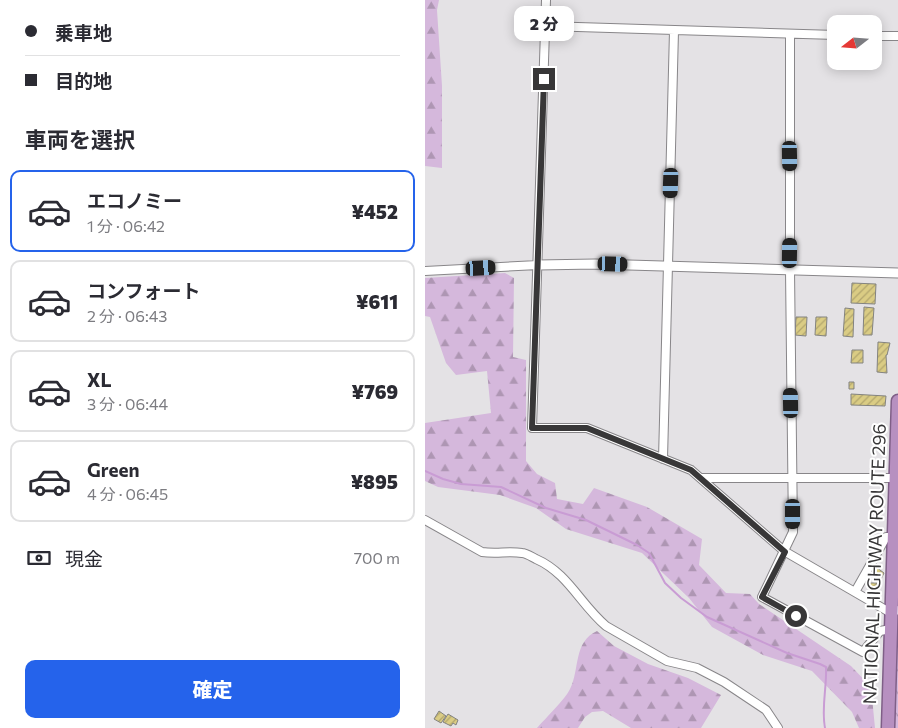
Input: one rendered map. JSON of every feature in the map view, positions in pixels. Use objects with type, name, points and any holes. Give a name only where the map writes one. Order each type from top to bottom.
[{"type":"highway","name":"NATIONAL HIGHWAY ROUTE 296","points":[[888,728],[891,629],[895,611],[894,537],[898,401]]},
{"type":"street","points":[[546,0],[532,428],[587,428],[691,470],[785,552],[855,592],[895,611]]},
{"type":"street","points":[[545,26],[827,35]]},
{"type":"street","points":[[663,459],[674,31]]},
{"type":"street","points":[[790,34],[793,532],[762,597],[863,652],[880,631],[891,629]]},
{"type":"street","points":[[883,36],[898,36]]},
{"type":"street","points":[[425,271],[595,264],[898,273]]},
{"type":"street","points":[[701,478],[897,478]]},
{"type":"street","points":[[425,520],[483,552],[493,554],[522,553],[554,568],[606,626],[667,661],[697,668],[724,682],[766,710],[778,728]]},
{"type":"street","points":[[855,592],[886,537],[894,537]]},
{"type":"green space","points":[[425,0],[439,0],[437,10],[442,86],[442,168],[425,166]]},
{"type":"green space","points":[[505,273],[514,278],[513,357],[526,360],[526,461],[537,474],[555,483],[557,499],[583,504],[594,488],[647,507],[702,539],[699,565],[726,593],[750,594],[759,604],[851,666],[871,687],[875,728],[859,728],[852,712],[812,671],[763,655],[712,627],[689,598],[642,553],[566,529],[536,508],[500,495],[438,487],[425,481],[425,423],[491,413],[487,371],[456,375],[446,363],[430,317],[425,316],[425,278]]},
{"type":"green space","points":[[597,631],[614,646],[648,664],[688,678],[721,695],[701,728],[631,728],[603,711],[592,712],[585,717],[578,728],[537,728],[568,693],[584,642]]},
{"type":"green space","points":[[896,650],[898,650],[898,728],[893,728]]},
{"type":"building","points":[[852,283],[876,284],[875,304],[851,303]]},
{"type":"building","points":[[864,307],[874,308],[872,335],[863,335]]},
{"type":"building","points":[[845,308],[854,309],[853,337],[843,336]]},
{"type":"building","points":[[796,317],[807,317],[806,336],[795,335]]},
{"type":"building","points":[[816,317],[827,317],[826,336],[815,335]]},
{"type":"building","points":[[878,342],[890,343],[886,355],[887,373],[877,372]]},
{"type":"building","points":[[852,350],[863,350],[863,363],[851,363]]},
{"type":"building","points":[[849,382],[854,382],[854,389],[849,389]]},
{"type":"building","points":[[851,394],[886,396],[885,406],[851,405]]},
{"type":"building","points":[[876,567],[884,573],[881,579],[872,573]]},
{"type":"building","points":[[869,583],[877,583],[877,599],[869,599]]},
{"type":"building","points":[[439,711],[446,716],[441,723],[434,719]]},
{"type":"building","points":[[448,714],[458,720],[456,725],[453,723],[451,726],[443,722]]},
{"type":"waterway","points":[[425,471],[461,484],[501,487],[546,508],[586,520],[637,545],[649,553],[665,583],[681,598],[707,617],[787,653],[826,667],[825,728]]},
{"type":"route","points":[[544,79],[532,428],[587,428],[691,470],[785,552],[762,597],[796,616]]}]
